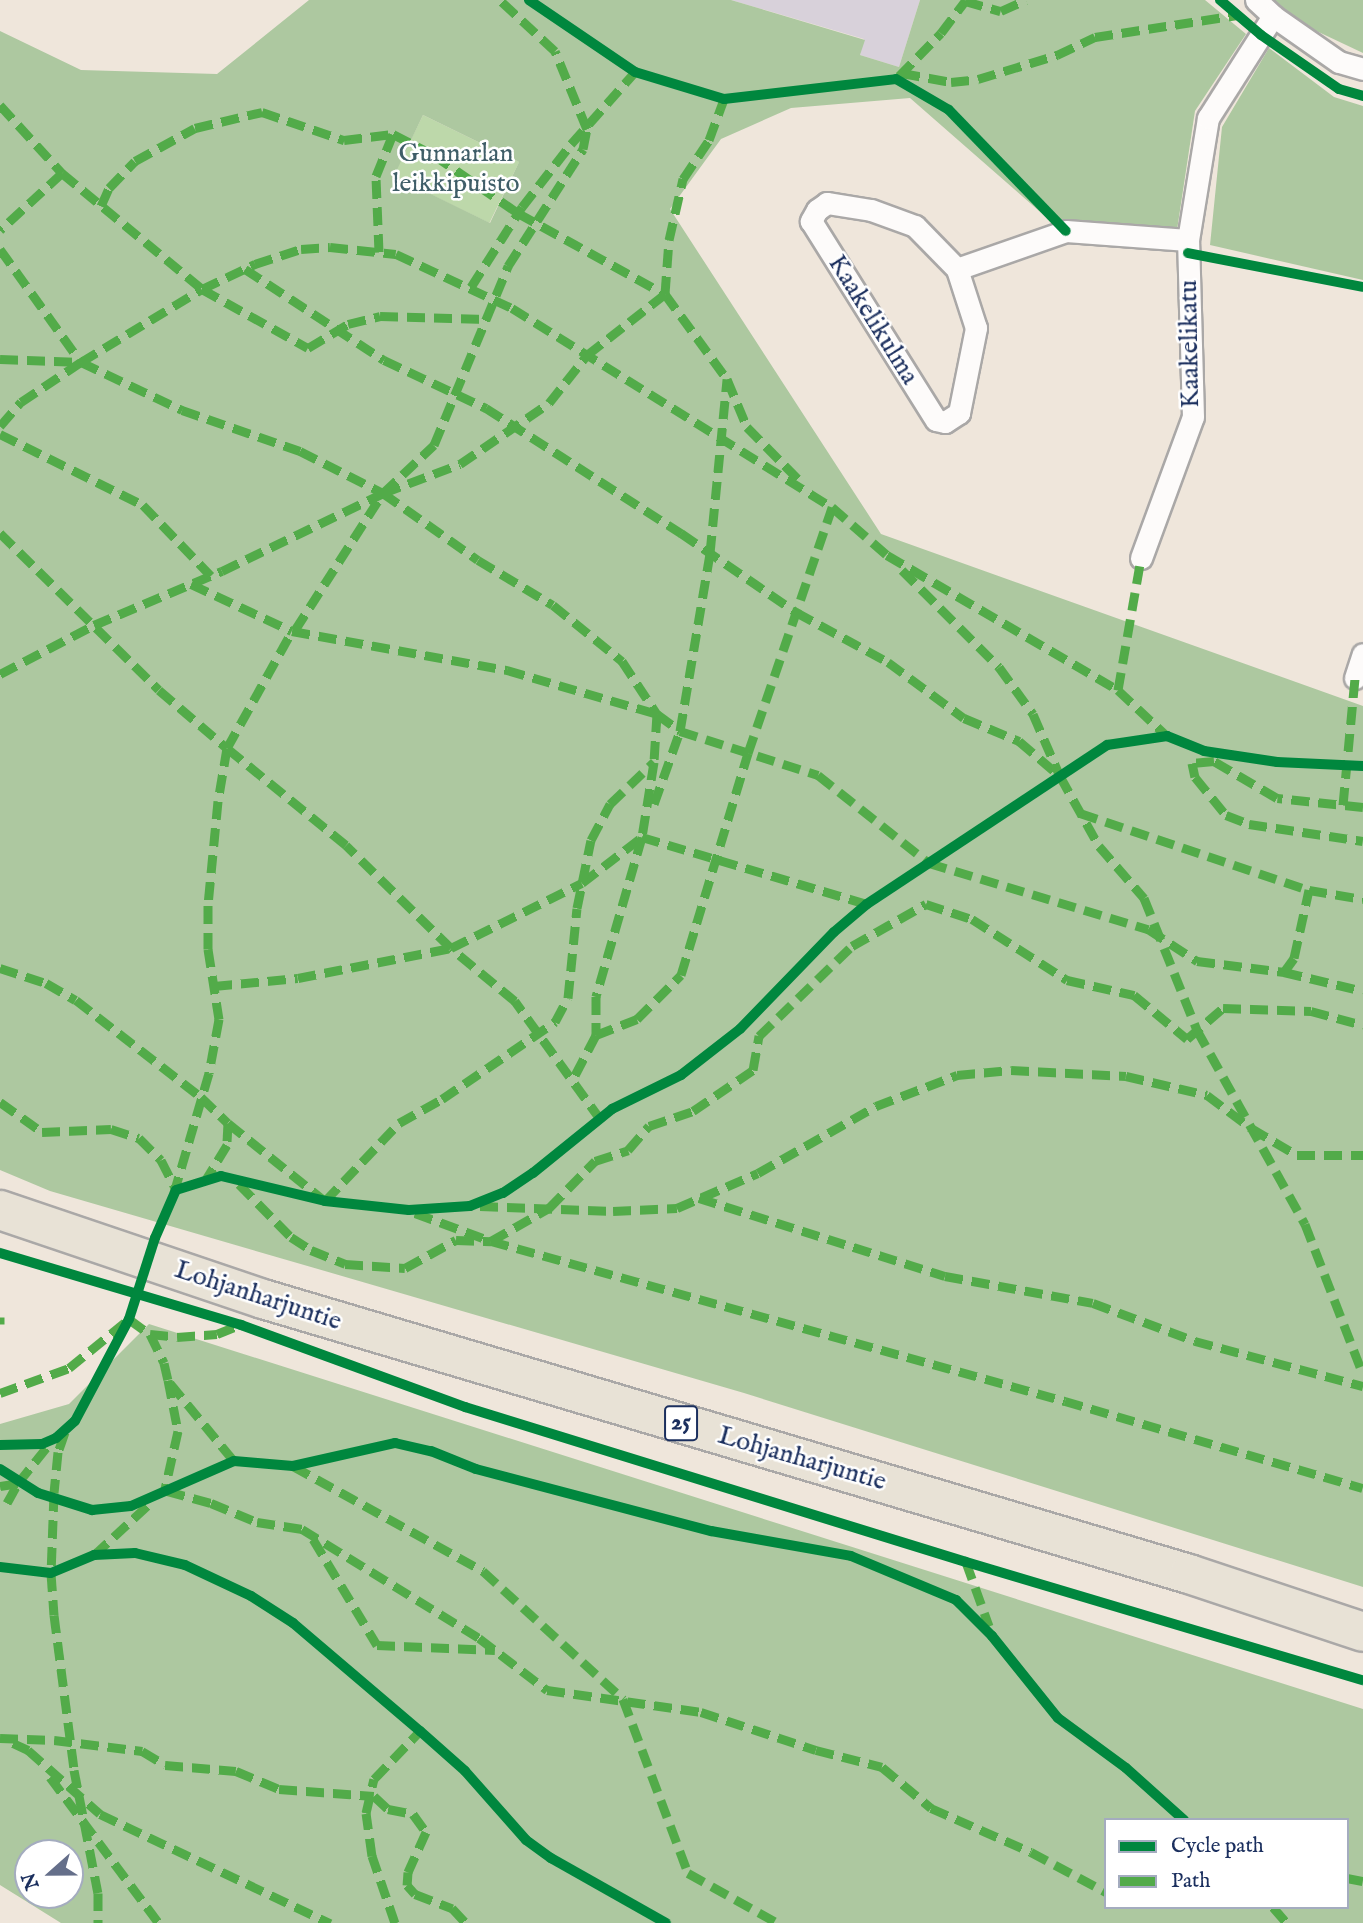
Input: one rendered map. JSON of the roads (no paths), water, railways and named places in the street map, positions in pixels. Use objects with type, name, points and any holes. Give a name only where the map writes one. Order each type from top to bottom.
[{"type":"highway","name":"Lohjanharjuntie","points":[[0,1210],[263,1299],[1189,1574],[1363,1632]]},
{"type":"street","points":[[1256,0],[1273,16],[1339,62],[1363,69]]},
{"type":"street","name":"Kaakelikatu","points":[[1141,558],[1193,417],[1188,240],[1208,118],[1273,16]]},
{"type":"street","name":"Kaakelikulma","points":[[827,203],[871,211],[915,226],[957,269],[976,328],[959,413],[945,422],[936,419],[811,221],[817,210],[827,203]]},
{"type":"street","points":[[957,269],[1066,231],[1188,240]]},
{"type":"street","points":[[1354,678],[1363,654]]},
{"type":"park label","name":"Gunnarlan leikkipuisto","points":[[456,169]]}]
